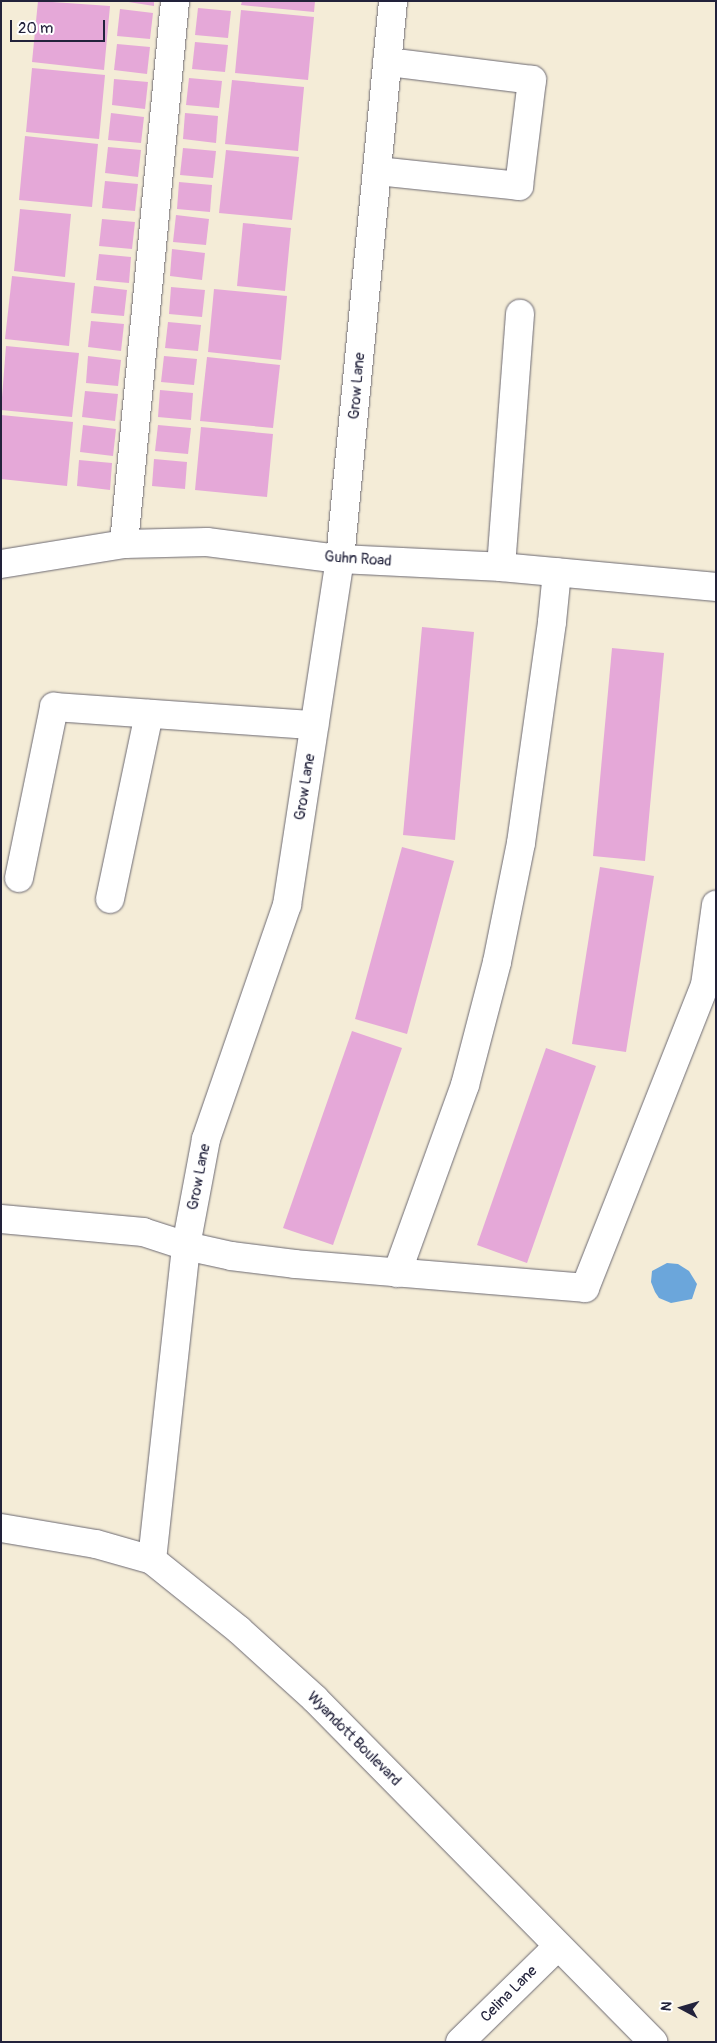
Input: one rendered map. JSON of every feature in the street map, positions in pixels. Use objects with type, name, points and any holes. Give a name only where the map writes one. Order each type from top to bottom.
[{"type":"street","points":[[124,544],[175,1]]},
{"type":"street","name":"Grow Lane","points":[[152,1560],[186,1246],[206,1139],[287,905],[340,559],[393,1]]},
{"type":"street","points":[[377,170],[519,186],[532,80],[387,62]]},
{"type":"street","points":[[501,567],[520,314]]},
{"type":"street","name":"Guhn Road","points":[[1,564],[124,544],[206,542],[340,559],[501,567],[716,587]]},
{"type":"street","points":[[397,1273],[465,1085],[497,962],[522,844],[557,572]]},
{"type":"street","points":[[19,878],[54,707],[314,725]]},
{"type":"street","points":[[110,899],[149,714]]},
{"type":"street","points":[[1,1219],[143,1232],[186,1246],[231,1256],[397,1273],[584,1288],[704,985],[716,905]]},
{"type":"street","name":"Wyandott Boulevard","points":[[1,1528],[96,1544],[152,1560],[239,1630],[316,1699],[653,2042]]},
{"type":"street","name":"Celina Lane","points":[[460,2042],[558,1946]]},
{"type":"water","points":[[667,1263],[678,1264],[689,1271],[697,1284],[692,1299],[671,1303],[659,1298],[651,1282],[652,1271]]},
{"type":"building","points":[[38,1],[110,6],[104,70],[32,62]]},
{"type":"building","points":[[122,1],[154,1],[154,6]]},
{"type":"building","points":[[242,1],[315,1],[314,12],[241,5]]},
{"type":"building","points":[[198,8],[231,11],[228,38],[195,35]]},
{"type":"building","points":[[120,9],[153,13],[150,39],[117,36]]},
{"type":"building","points":[[241,10],[314,17],[308,80],[235,73]]},
{"type":"building","points":[[195,42],[228,45],[225,72],[192,69]]},
{"type":"building","points":[[117,44],[150,47],[147,74],[114,70]]},
{"type":"building","points":[[32,68],[105,75],[99,139],[26,132]]},
{"type":"building","points":[[189,78],[222,81],[219,108],[186,105]]},
{"type":"building","points":[[114,79],[148,82],[145,109],[112,105]]},
{"type":"building","points":[[232,80],[304,87],[298,151],[225,144]]},
{"type":"building","points":[[111,113],[144,117],[141,143],[108,140]]},
{"type":"building","points":[[185,113],[218,116],[216,143],[183,139]]},
{"type":"building","points":[[25,136],[98,144],[92,207],[19,200]]},
{"type":"building","points":[[108,147],[141,150],[138,177],[105,173]]},
{"type":"building","points":[[183,148],[216,151],[213,178],[180,175]]},
{"type":"building","points":[[226,150],[299,157],[292,220],[219,213]]},
{"type":"building","points":[[105,181],[138,184],[135,211],[102,208]]},
{"type":"building","points":[[179,182],[212,185],[210,212],[177,209]]},
{"type":"building","points":[[20,209],[71,214],[65,277],[14,271]]},
{"type":"building","points":[[176,215],[209,219],[206,245],[173,242]]},
{"type":"building","points":[[102,219],[135,222],[132,249],[99,246]]},
{"type":"building","points":[[243,223],[291,228],[285,291],[237,286]]},
{"type":"building","points":[[172,249],[205,253],[202,280],[170,276]]},
{"type":"building","points":[[99,254],[131,257],[129,283],[96,280]]},
{"type":"building","points":[[12,276],[75,283],[69,346],[5,339]]},
{"type":"building","points":[[94,286],[127,290],[124,316],[91,313]]},
{"type":"building","points":[[171,287],[205,290],[202,317],[169,314]]},
{"type":"building","points":[[214,289],[287,296],[281,360],[208,352]]},
{"type":"building","points":[[91,321],[124,324],[121,351],[88,347]]},
{"type":"building","points":[[168,322],[201,325],[198,351],[165,348]]},
{"type":"building","points":[[6,346],[79,353],[72,417],[1,410]]},
{"type":"building","points":[[88,356],[121,360],[118,386],[86,383]]},
{"type":"building","points":[[164,356],[197,359],[194,385],[161,382]]},
{"type":"building","points":[[207,357],[280,365],[273,428],[200,421]]},
{"type":"building","points":[[160,390],[193,393],[191,420],[158,417]]},
{"type":"building","points":[[85,391],[118,394],[115,421],[82,417]]},
{"type":"building","points":[[1,415],[73,422],[67,486],[1,479]]},
{"type":"building","points":[[83,425],[116,429],[113,456],[80,452]]},
{"type":"building","points":[[158,425],[191,428],[188,454],[155,451]]},
{"type":"building","points":[[201,427],[273,434],[267,497],[195,490]]},
{"type":"building","points":[[154,459],[187,462],[185,489],[152,486]]},
{"type":"building","points":[[79,460],[112,463],[110,490],[77,486]]},
{"type":"building","points":[[422,627],[474,632],[455,840],[403,835]]},
{"type":"building","points":[[612,648],[664,653],[645,861],[593,856]]},
{"type":"building","points":[[402,847],[454,861],[407,1034],[355,1019]]},
{"type":"building","points":[[600,867],[654,876],[626,1052],[572,1044]]},
{"type":"building","points":[[352,1031],[402,1048],[333,1245],[283,1228]]},
{"type":"building","points":[[546,1048],[596,1066],[527,1263],[477,1245]]}]
